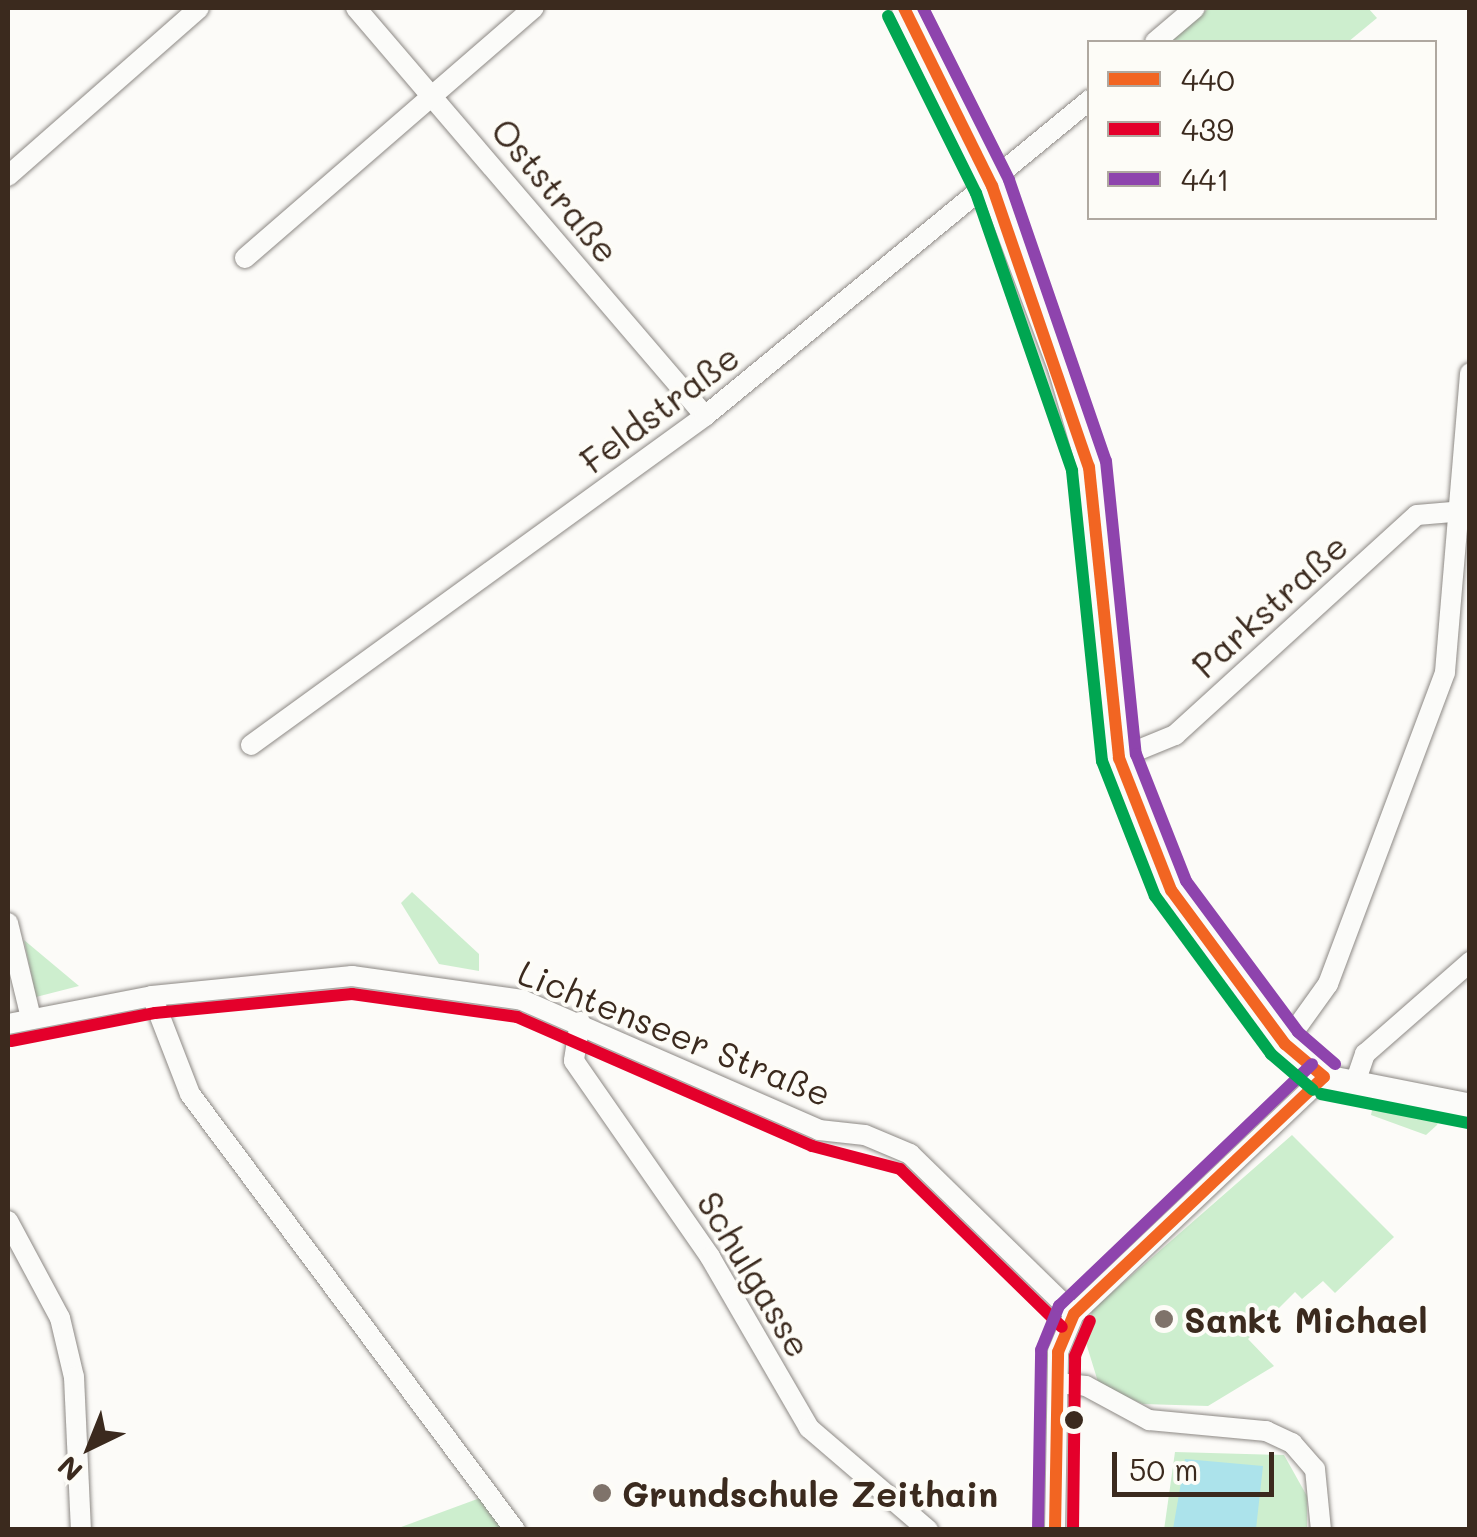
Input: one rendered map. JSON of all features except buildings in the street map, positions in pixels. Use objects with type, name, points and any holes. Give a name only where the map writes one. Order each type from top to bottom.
[{"type":"street","points":[[8,176],[199,8]]},
{"type":"street","name":"Oststraße","points":[[356,8],[705,416]]},
{"type":"street","points":[[245,258],[534,8]]},
{"type":"street","points":[[904,8],[992,186],[1089,467],[1119,758],[1171,890],[1285,1044],[1324,1076],[1470,1106]]},
{"type":"street","points":[[1157,40],[1195,8]]},
{"type":"street","name":"Feldstraße","points":[[251,745],[705,416],[992,186],[1087,103]]},
{"type":"street","points":[[1285,1044],[1328,984],[1431,720],[1464,510],[1470,373]]},
{"type":"street","name":"Parkstraße","points":[[1119,758],[1174,735],[1417,515],[1464,510]]},
{"type":"street","points":[[8,923],[31,1018]]},
{"type":"street","points":[[1356,1080],[1365,1054],[1470,962]]},
{"type":"street","name":"Lichtenseer Straße","points":[[8,1024],[152,996],[399,978],[522,1000],[580,1022],[819,1130],[865,1134],[910,1154],[1074,1314]]},
{"type":"street","points":[[152,996],[190,1094],[515,1530]]},
{"type":"street","name":"Schulgasse","points":[[580,1022],[574,1061],[710,1256],[809,1428],[928,1530]]},
{"type":"street","points":[[1055,1530],[1058,1383],[1074,1314],[1324,1076]]},
{"type":"street","points":[[8,1221],[41,1274],[67,1347],[81,1530]]},
{"type":"street","points":[[1058,1383],[1086,1386],[1149,1420],[1266,1431],[1292,1442],[1315,1469],[1321,1530]]},
{"type":"green space","points":[[1209,8],[1368,8],[1377,18],[1350,40],[1172,40]]},
{"type":"green space","points":[[412,892],[479,954],[479,971],[439,964],[401,903]]},
{"type":"green space","points":[[24,940],[79,986],[36,997]]},
{"type":"green space","points":[[1374,1101],[1439,1120],[1426,1135],[1371,1115]]},
{"type":"green space","points":[[1292,1135],[1394,1237],[1335,1293],[1323,1281],[1302,1299],[1295,1292],[1248,1339],[1274,1366],[1208,1406],[1143,1404],[1099,1385],[1086,1343],[1092,1310]]},
{"type":"green space","points":[[1175,1452],[1284,1455],[1307,1496],[1307,1529],[1164,1530]]},
{"type":"green space","points":[[480,1498],[503,1530],[393,1530]]},
{"type":"water","points":[[1185,1459],[1263,1466],[1256,1529],[1173,1529]]},
{"type":"transit line","name":"440","points":[[904,8],[992,186],[1089,467],[1119,758],[1171,890],[1285,1044],[1324,1077]]},
{"type":"transit line","name":"441","points":[[923,8],[1009,180],[1106,461],[1136,754],[1186,881],[1298,1032],[1335,1064]]},
{"type":"transit line","points":[[888,16],[976,193],[1072,471],[1102,761],[1155,896],[1271,1054],[1313,1090]]},
{"type":"transit line","name":"439","points":[[11,1041],[155,1013],[352,994],[517,1017],[812,1146],[900,1169],[1062,1327]]},
{"type":"transit line","name":"441","points":[[1038,1530],[1041,1350],[1059,1306],[1312,1064]]},
{"type":"transit line","name":"440","points":[[1055,1530],[1058,1352],[1074,1314],[1324,1077]]},
{"type":"transit line","points":[[1321,1094],[1467,1123]]},
{"type":"transit line","name":"439","points":[[1073,1530],[1075,1356],[1090,1321]]},
{"type":"place","name":"Sankt Michael","points":[[1164,1319]]},
{"type":"place","name":"Grundschule Zeithain","points":[[602,1493]]}]
